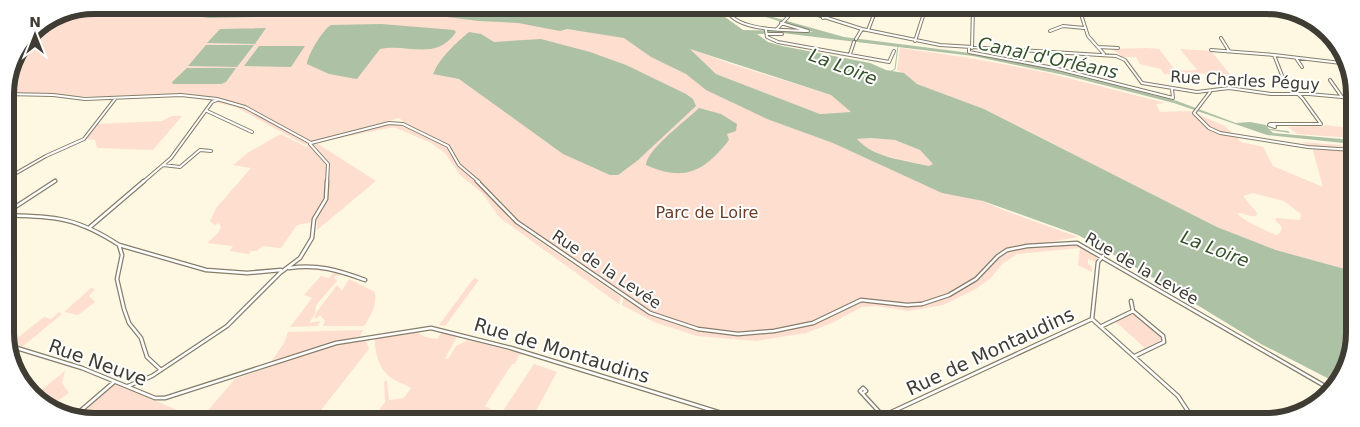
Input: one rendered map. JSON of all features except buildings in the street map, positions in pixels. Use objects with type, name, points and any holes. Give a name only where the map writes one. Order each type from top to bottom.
[{"type":"street","points":[[731,14],[744,24],[766,32],[782,34]]},
{"type":"street","points":[[777,29],[782,21],[790,14]]},
{"type":"street","points":[[811,14],[862,29],[915,41],[969,48],[969,52],[1054,68],[1173,98],[1172,89]]},
{"type":"street","points":[[823,18],[825,14]]},
{"type":"street","points":[[868,30],[875,14]]},
{"type":"street","points":[[915,41],[924,14]]},
{"type":"street","points":[[972,48],[973,14]]},
{"type":"street","points":[[1080,14],[1084,28],[1104,54]]},
{"type":"street","points":[[766,32],[777,29],[808,31],[782,21]]},
{"type":"street","points":[[1050,31],[1063,26],[1084,28]]},
{"type":"street","points":[[856,38],[862,29]]},
{"type":"street","points":[[766,32],[768,38],[778,42],[890,62],[894,51]]},
{"type":"street","points":[[1222,38],[1229,51]]},
{"type":"street","points":[[850,54],[854,42]]},
{"type":"street","points":[[1328,43],[1338,58]]},
{"type":"street","points":[[1098,47],[1118,48]]},
{"type":"street","name":"Rue Charles Péguy","points":[[969,48],[1029,50],[1076,55],[1104,54],[1125,60],[1142,83],[1172,89],[1210,92],[1230,88],[1270,94],[1346,97]]},
{"type":"street","points":[[1211,50],[1340,63]]},
{"type":"street","points":[[1274,55],[1283,78],[1321,124],[1274,124]]},
{"type":"street","points":[[1296,58],[1302,67]]},
{"type":"street","points":[[1330,80],[1342,97]]},
{"type":"street","points":[[1210,92],[1194,111],[1212,129],[1280,144],[1346,149]]},
{"type":"street","points":[[14,94],[52,95],[85,99],[174,95],[218,100],[245,107],[309,143],[328,164],[326,199],[314,219],[312,238],[304,252],[227,326],[161,370],[144,380],[128,386]]},
{"type":"street","points":[[208,98],[212,102]]},
{"type":"street","points":[[14,174],[46,156],[84,139],[115,99]]},
{"type":"street","points":[[90,227],[163,165],[177,151],[212,102],[218,100]]},
{"type":"street","points":[[206,111],[252,132]]},
{"type":"street","name":"Rue de la Levée","points":[[309,143],[389,123],[403,124],[448,146],[459,164],[486,188],[505,212],[517,222],[642,309],[659,317],[698,330],[722,333],[758,333],[812,323],[861,300],[907,305],[922,304],[942,298],[960,289],[976,279],[998,256],[1016,248],[1074,242],[1103,256],[1252,346],[1325,387]]},
{"type":"street","points":[[163,165],[180,167],[200,150],[210,151]]},
{"type":"street","points":[[14,209],[55,182]]},
{"type":"street","points":[[14,214],[58,217],[90,227],[119,245],[192,267],[212,271],[276,272],[310,265],[341,271],[365,280]]},
{"type":"street","points":[[119,245],[122,251],[117,280],[118,289],[129,323],[141,338],[147,357],[161,370]]},
{"type":"street","points":[[122,251],[130,248]]},
{"type":"street","points":[[1103,256],[1098,262],[1092,319],[1178,396],[1189,413]]},
{"type":"street","points":[[1131,301],[1133,311],[1163,336],[1164,340],[1135,356]]},
{"type":"street","points":[[1102,326],[1133,311]]},
{"type":"street","name":"Rue de Montaudins","points":[[889,413],[1092,319]]},
{"type":"street","name":"Rue de Montaudins","points":[[180,395],[336,343],[425,328],[449,331],[511,348],[724,413]]},
{"type":"street","name":"Rue Neuve","points":[[15,347],[57,359],[159,398],[180,395]]},
{"type":"street","points":[[79,412],[114,382]]},
{"type":"street","points":[[863,393],[866,400],[880,413]]},
{"type":"green space","name":"Parc de Loire","points":[[94,14],[441,14],[626,36],[688,72],[1003,210],[1078,237],[1008,249],[994,258],[971,281],[943,297],[926,302],[903,304],[879,300],[860,300],[813,321],[758,332],[741,333],[699,329],[664,318],[642,308],[623,294],[621,290],[618,288],[620,292],[517,222],[486,190],[507,216],[536,239],[621,297],[619,304],[500,218],[482,193],[460,175],[445,153],[431,143],[394,127],[314,143],[377,126],[401,126],[413,130],[399,118],[313,142],[242,105],[185,94],[187,93],[104,97],[14,93],[16,73],[27,49],[49,27],[78,15]],"holes":[[[457,163],[466,170],[481,185]]]},
{"type":"green space","points":[[689,48],[728,63],[831,95],[852,112],[820,114],[716,74]]},
{"type":"green space","points":[[900,48],[970,58],[1044,72],[1166,103],[1156,104],[1160,112],[1190,111],[1225,126],[1241,142],[1263,147],[1273,166],[1323,187],[1312,147],[1302,142],[1346,145],[1346,269],[1276,250],[1217,227],[984,109],[917,84],[897,70]],"holes":[[[1253,193],[1284,201],[1301,214],[1300,220],[1276,218],[1275,220],[1282,227],[1280,233],[1276,235],[1249,222],[1237,213],[1256,216],[1257,213],[1243,196]]]},
{"type":"green space","points":[[1112,49],[1159,49],[1176,71],[1197,70],[1180,49],[1211,51],[1233,78],[1201,73],[1190,74],[1193,80],[1181,80],[1178,75],[1164,74],[1161,69],[1140,64],[1136,57],[1122,57]]},
{"type":"green space","points":[[210,99],[245,107],[308,143],[305,145],[236,107],[214,102],[211,105]]},
{"type":"green space","points":[[171,116],[182,116],[153,150],[97,148],[95,140],[86,139],[96,124],[162,121]]},
{"type":"green space","points":[[1324,125],[1346,128],[1346,138],[1297,134],[1288,127],[1315,126],[1324,127]]},
{"type":"green space","points":[[281,134],[306,147],[309,145],[327,163],[325,198],[312,222],[297,225],[281,248],[262,246],[257,251],[251,251],[249,254],[230,251],[233,246],[207,243],[218,233],[221,227],[219,223],[215,225],[210,221],[217,207],[251,168],[233,165],[249,152]]},
{"type":"green space","points":[[856,139],[895,140],[920,150],[934,164],[929,166],[879,154],[862,145]]},
{"type":"green space","points":[[312,144],[318,144],[376,181],[317,230],[317,216],[327,200],[329,163]]},
{"type":"green space","points":[[1073,243],[1097,256],[1096,262],[1088,259],[1092,272],[1078,265],[1080,248],[1017,254],[1002,264],[991,278],[976,289],[943,305],[908,311],[877,306],[862,307],[832,323],[806,333],[756,341],[697,336],[654,322],[622,305],[624,297],[672,322],[695,329],[718,333],[766,331],[819,321],[860,301],[867,300],[910,305],[932,302],[963,289],[997,258],[1014,249],[1034,245]]},
{"type":"green space","points":[[334,272],[343,274],[334,277],[337,281],[316,305],[315,314],[309,323],[320,321],[317,326],[290,327],[312,298],[304,295],[321,276],[329,278]]},
{"type":"green space","points":[[474,278],[479,280],[445,326],[439,325]]},
{"type":"green space","points":[[349,279],[375,292],[374,306],[369,319],[364,326],[323,326],[325,321],[320,315],[316,319],[316,313],[337,285],[342,291]]},
{"type":"green space","points":[[91,288],[95,289],[89,296],[95,302],[78,315],[64,312]]},
{"type":"green space","points":[[59,312],[62,314],[22,347],[15,344],[14,340],[44,317],[51,319]]},
{"type":"green space","points":[[1131,314],[1139,316],[1137,318],[1161,336],[1161,340],[1145,348],[1116,322]]},
{"type":"green space","points":[[363,330],[360,336],[271,362],[284,343],[288,332]]},
{"type":"green space","points":[[417,332],[425,337],[437,339],[442,332],[457,337],[445,358],[448,359],[456,346],[468,340],[524,354],[519,355],[515,364],[512,364],[485,406],[499,413],[377,413],[385,402],[384,382],[387,380],[389,400],[404,398],[411,388],[386,374],[376,354],[375,338]]},
{"type":"green space","points":[[361,340],[366,341],[369,349],[319,413],[206,413],[235,379],[327,347]]},
{"type":"green space","points":[[534,364],[557,372],[535,413],[502,413]]},
{"type":"green space","points":[[65,371],[62,383],[69,393],[54,403],[39,392]]},
{"type":"green space","points":[[115,384],[185,413],[83,413]]},
{"type":"water","points":[[182,14],[362,14],[209,18]]},
{"type":"water","name":"La Loire","points":[[424,14],[721,14],[743,30],[813,32],[756,14],[762,14],[844,37],[970,53],[1050,69],[1177,101],[1236,123],[1250,122],[1266,125],[1269,129],[1288,131],[1290,133],[1270,130],[1273,133],[1346,139],[1346,143],[1267,135],[1174,103],[1064,75],[973,56],[782,33],[757,34],[768,42],[782,46],[870,63],[886,70],[904,73],[917,84],[984,109],[1217,227],[1276,250],[1346,269],[1346,344],[1344,354],[1331,380],[1261,344],[1127,262],[1078,235],[983,201],[942,193],[833,143],[767,119],[706,90],[686,74],[651,57],[624,38],[567,29],[560,31],[518,23],[479,21]],"holes":[[[690,49],[831,95],[851,112],[820,114],[716,74]],[[857,139],[895,140],[920,150],[933,164],[929,166],[880,154]]]},
{"type":"water","points":[[381,24],[454,30],[456,32],[448,41],[431,49],[380,49],[357,79],[329,74],[307,64],[316,43],[331,25]]},
{"type":"water","points":[[266,28],[255,44],[207,43],[220,29]]},
{"type":"water","points":[[469,32],[481,34],[494,42],[541,39],[590,52],[626,65],[686,94],[693,99],[696,106],[637,161],[618,175],[610,175],[563,154],[459,79],[433,74],[444,56]]},
{"type":"water","points":[[206,45],[254,45],[237,67],[188,66]]},
{"type":"water","points":[[259,46],[305,46],[291,67],[244,66]]},
{"type":"water","points":[[187,68],[236,68],[226,82],[221,84],[173,84],[172,82]]},
{"type":"water","points":[[699,108],[721,114],[737,124],[736,131],[727,134],[729,140],[720,151],[702,166],[682,173],[671,173],[646,165],[653,151],[660,143]]},
{"type":"waterway","points":[[890,72],[895,69],[898,46]]},
{"type":"water label","name":"Canal d'Orléans","points":[[1048,58]]}]
